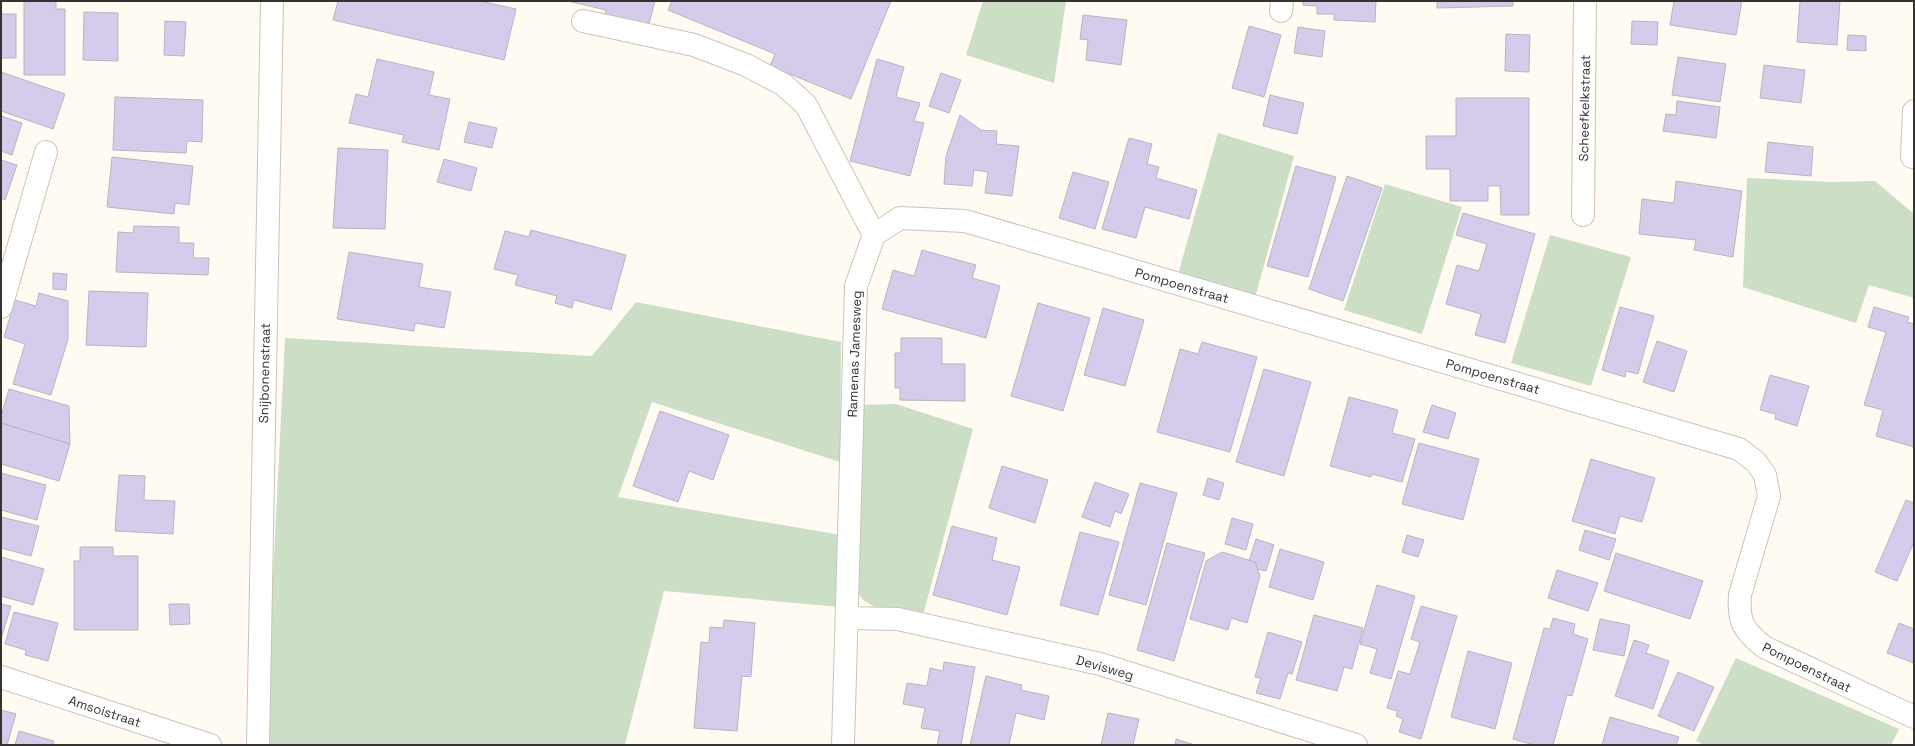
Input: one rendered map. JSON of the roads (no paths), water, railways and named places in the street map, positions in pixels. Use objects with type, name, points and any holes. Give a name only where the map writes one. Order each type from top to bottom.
[{"type":"street","name":"Snijbonenstraat","points":[[258,745],[272,1]]},
{"type":"street","name":"Scheefkelkstraat","points":[[1582,215],[1585,1]]},
{"type":"street","points":[[583,21],[694,45],[746,65],[784,85],[806,105],[874,235]]},
{"type":"street","points":[[1912,157],[1914,111]]},
{"type":"street","points":[[1,307],[46,152]]},
{"type":"street","name":"Pompoenstraat","points":[[874,235],[900,218],[965,222],[1739,449],[1756,462],[1765,475],[1769,496],[1740,595],[1739,610],[1748,634],[1764,648],[1914,717]]},
{"type":"street","name":"Ramenas Jamesweg","points":[[843,745],[848,618],[856,286],[874,235]]},
{"type":"street","name":"Devisweg","points":[[848,618],[898,619],[1100,664],[1356,745]]},
{"type":"street","name":"Amsoistraat","points":[[1,677],[210,745]]}]
